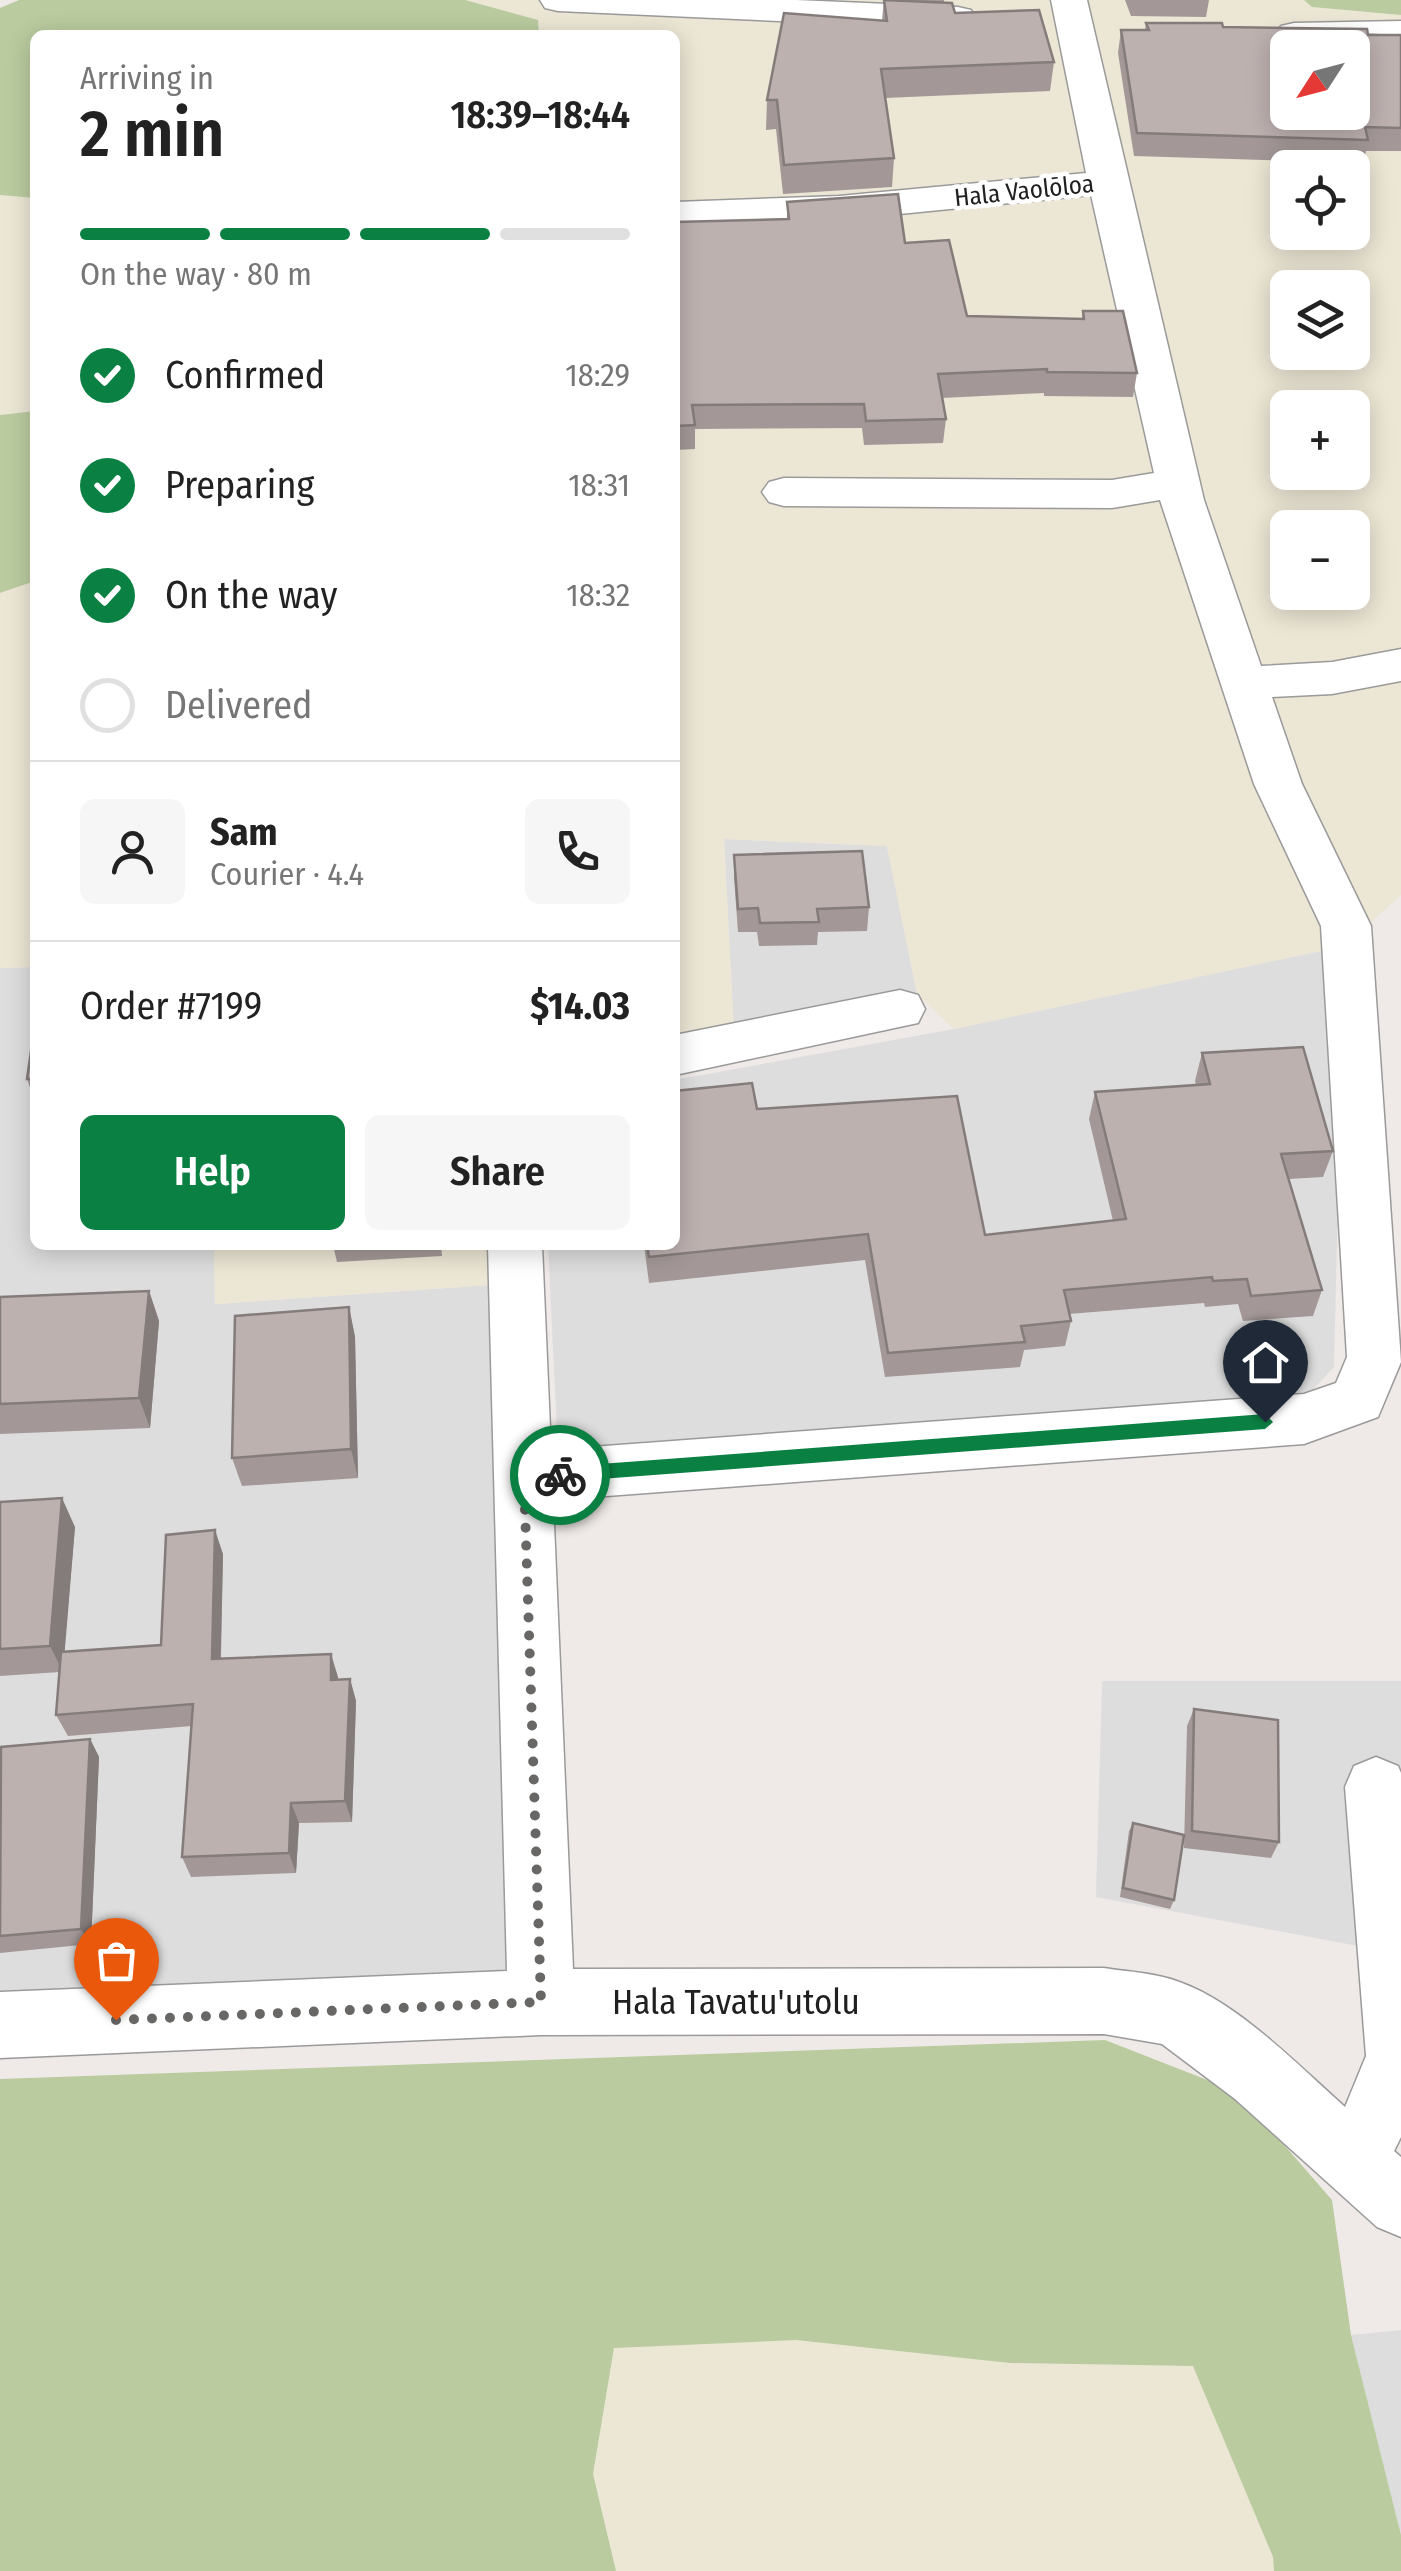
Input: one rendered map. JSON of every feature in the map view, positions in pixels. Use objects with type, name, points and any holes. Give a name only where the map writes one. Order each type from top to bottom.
[{"type":"street","points":[[558,0],[1000,20]]},
{"type":"street","name":"Hala Vaolōloa","points":[[680,214],[839,208],[1107,182],[1075,21]]},
{"type":"street","points":[[1265,34],[1401,32]]},
{"type":"street","points":[[524,1478],[1304,1418],[1358,1400],[1374,1356],[1346,926],[1278,784],[1178,484],[1107,182]]},
{"type":"street","points":[[784,492],[1112,494],[1178,484]]},
{"type":"street","points":[[1244,683],[1332,678],[1401,665]]},
{"type":"street","points":[[680,1054],[900,1008]]},
{"type":"street","points":[[515,1250],[541,2002]]},
{"type":"street","points":[[1352,2160],[1374,2121],[1399,2056],[1376,1787]]},
{"type":"street","name":"Hala Tavatu'utolu","points":[[0,2025],[541,2002],[1104,2001],[1176,2013],[1258,2075],[1401,2204]]},
{"type":"shaded area","points":[[465,0],[1304,0],[1312,7],[1401,15],[1401,895],[1344,946],[954,1029],[917,994],[887,846],[724,839],[734,1034],[680,1044],[680,30],[539,30],[538,20]]},
{"type":"shaded area","points":[[0,195],[30,198],[30,412],[0,415]]},
{"type":"shaded area","points":[[30,583],[30,967],[0,968],[0,593]]},
{"type":"shaded area","points":[[724,839],[887,846],[917,994],[734,1034]]},
{"type":"shaded area","points":[[1344,946],[1334,1367],[1306,1397],[586,1449],[557,1433],[548,1250],[680,1250],[680,1079],[954,1029]]},
{"type":"shaded area","points":[[30,967],[30,1250],[214,1250],[215,1304],[505,1284],[507,1976],[0,2004],[0,968]]},
{"type":"shaded area","points":[[214,1250],[504,1250],[505,1284],[215,1304]]},
{"type":"shaded area","points":[[1102,1681],[1401,1681],[1401,1954],[1096,1897]]},
{"type":"shaded area","points":[[1401,2330],[1401,2535],[1351,2335]]},
{"type":"shaded area","points":[[796,2340],[1010,2363],[1194,2366],[1273,2557],[1274,2571],[616,2571],[593,2474],[614,2347]]},
{"type":"green space","points":[[19,0],[465,0],[538,20],[539,30],[30,30],[30,198],[0,195],[0,8]]},
{"type":"green space","points":[[1304,0],[1401,0],[1401,15],[1312,7]]},
{"type":"green space","points":[[30,412],[30,583],[0,593],[0,415]]},
{"type":"green space","points":[[1105,2040],[1238,2092],[1332,2200],[1351,2335],[1401,2535],[1401,2571],[1274,2571],[1273,2557],[1193,2366],[1010,2363],[796,2340],[614,2348],[593,2474],[616,2571],[0,2571],[0,2079]]},
{"type":"building","points":[[884,0],[952,3],[955,13],[1039,10],[1054,62],[881,69],[894,158],[784,165],[777,100],[767,100],[784,13],[887,21]]},
{"type":"building","points":[[1146,23],[1367,29],[1270,30],[1270,130],[1366,130],[1368,140],[1137,133],[1121,30],[1149,30]]},
{"type":"building","points":[[1370,35],[1401,35],[1401,128],[1370,127]]},
{"type":"building","points":[[898,194],[905,243],[949,240],[967,316],[1084,319],[1083,311],[1123,311],[1137,373],[1047,369],[938,374],[946,419],[866,421],[864,404],[692,405],[695,425],[680,426],[680,222],[789,219],[787,202]]},
{"type":"building","points":[[862,851],[869,907],[817,909],[819,922],[760,923],[758,908],[738,909],[734,855]]},
{"type":"building","points":[[1303,1047],[1333,1151],[1281,1154],[1322,1290],[1251,1296],[1247,1279],[1213,1281],[1212,1277],[1064,1290],[1071,1321],[1021,1326],[1025,1342],[888,1353],[868,1234],[649,1257],[648,1250],[680,1250],[680,1090],[752,1083],[757,1109],[957,1096],[985,1235],[1126,1219],[1095,1092],[1210,1084],[1202,1053]]},
{"type":"building","points":[[149,1291],[139,1398],[0,1404],[0,1297]]},
{"type":"building","points":[[349,1307],[351,1449],[232,1458],[235,1316]]},
{"type":"building","points":[[62,1498],[50,1646],[0,1649],[0,1502]]},
{"type":"building","points":[[215,1530],[212,1659],[331,1654],[331,1680],[350,1679],[345,1801],[291,1803],[289,1853],[182,1857],[193,1704],[56,1715],[61,1652],[161,1645],[166,1535]]},
{"type":"building","points":[[1194,1709],[1278,1720],[1279,1842],[1192,1831]]},
{"type":"building","points":[[90,1739],[81,1929],[0,1936],[1,1747]]},
{"type":"building","points":[[1133,1823],[1184,1835],[1174,1900],[1123,1888]]},
{"type":"way so far","points":[[116,2020],[541,2002],[524,1478],[560,1475]]},
{"type":"route","points":[[560,1475],[1265,1422]]}]
